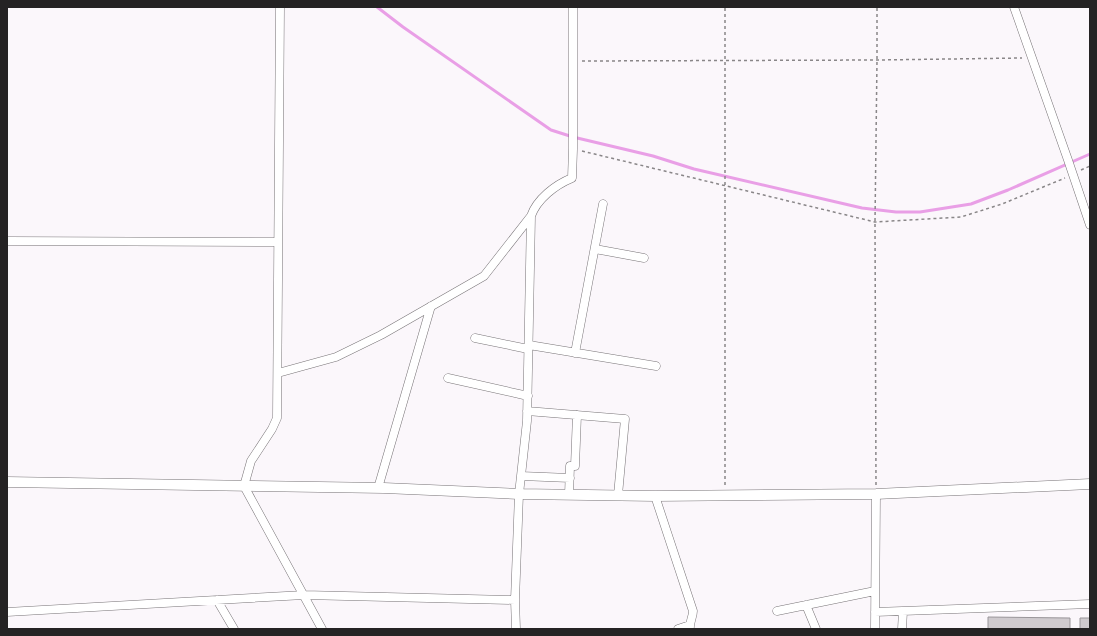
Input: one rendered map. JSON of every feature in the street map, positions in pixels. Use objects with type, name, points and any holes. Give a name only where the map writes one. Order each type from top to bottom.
[{"type":"street","points":[[280,7],[277,418],[272,429],[251,461],[244,486],[322,629]]},
{"type":"street","points":[[516,629],[519,494],[528,396],[531,216],[533,209],[543,196],[563,181],[572,178],[573,7]]},
{"type":"street","points":[[1014,7],[1090,225]]},
{"type":"street","points":[[1081,199],[1090,199]]},
{"type":"street","points":[[575,353],[603,204]]},
{"type":"street","points":[[278,373],[336,357],[381,334],[484,276],[531,216]]},
{"type":"street","points":[[7,241],[278,242]]},
{"type":"street","points":[[595,249],[644,258]]},
{"type":"street","points":[[378,488],[431,306]]},
{"type":"street","points":[[475,338],[656,366]]},
{"type":"street","points":[[448,378],[528,396]]},
{"type":"street","points":[[527,411],[625,419],[618,495]]},
{"type":"street","points":[[569,495],[570,466],[575,466],[577,415]]},
{"type":"street","points":[[521,476],[570,478]]},
{"type":"street","points":[[7,482],[378,488],[519,494],[655,496],[876,494],[1090,484]]},
{"type":"street","points":[[875,629],[876,494]]},
{"type":"street","points":[[655,496],[693,611],[690,627],[678,629]]},
{"type":"street","points":[[777,611],[875,591]]},
{"type":"street","points":[[7,612],[304,595],[516,600]]},
{"type":"street","points":[[217,600],[234,629]]},
{"type":"street","points":[[875,612],[1090,604]]},
{"type":"street","points":[[806,605],[816,629]]},
{"type":"street","points":[[902,629],[903,611]]},
{"type":"path","points":[[725,7],[725,495]]},
{"type":"path","points":[[876,494],[877,7]]},
{"type":"path","points":[[573,61],[1032,58]]},
{"type":"path","points":[[573,149],[876,222],[962,217],[1002,204],[1073,174]]},
{"type":"building","points":[[988,617],[1070,618],[1070,629],[988,629]]},
{"type":"building","points":[[1080,618],[1090,618],[1090,629],[1080,629]]},
{"type":"waterway","points":[[377,7],[403,27],[551,130],[573,137],[653,156],[694,169],[862,208],[896,212],[920,212],[971,204],[1008,190],[1090,154]]}]
